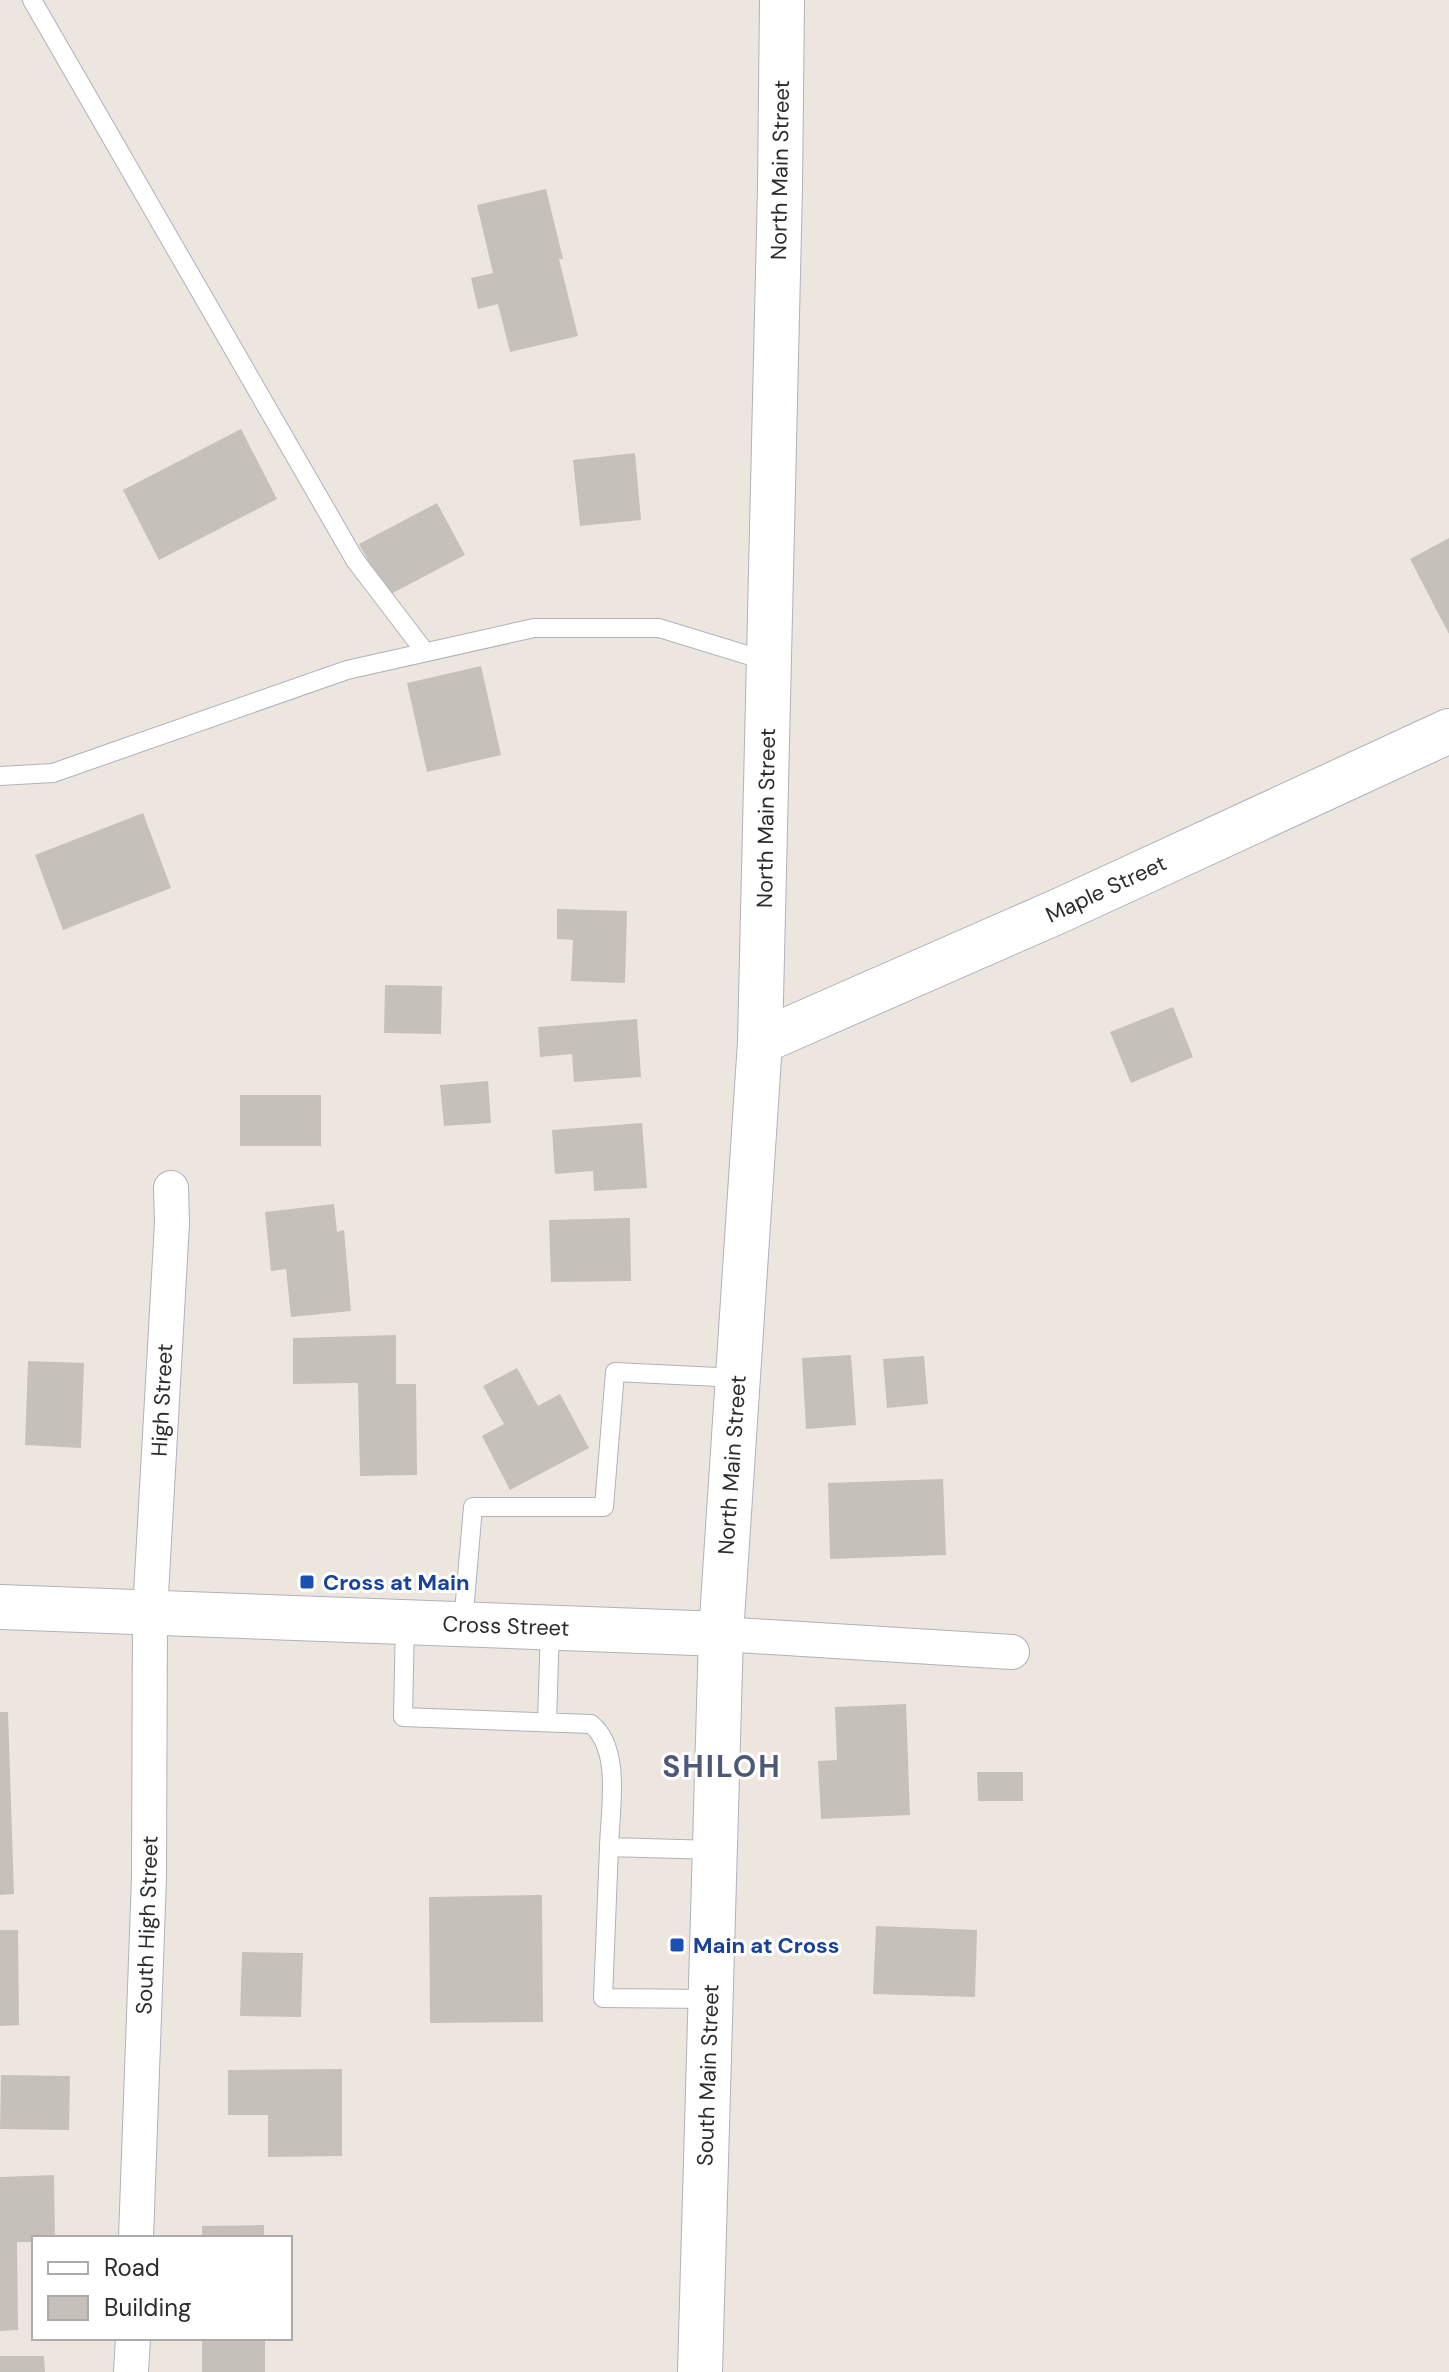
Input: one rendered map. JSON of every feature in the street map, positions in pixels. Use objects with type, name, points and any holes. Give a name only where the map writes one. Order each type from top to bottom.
[{"type":"main road","name":"North Main Street","points":[[721,1634],[760,1042],[782,0]]},
{"type":"main road","name":"Maple Street","points":[[760,1042],[1061,910],[1449,731]]},
{"type":"main road","name":"Cross Street","points":[[0,1607],[721,1634]]},
{"type":"main road","name":"South Main Street","points":[[700,2372],[721,1634]]},
{"type":"street","name":"High Street","points":[[150,1612],[172,1223],[171,1188]]},
{"type":"street","name":"South High Street","points":[[136,2236],[149,1877],[150,1612]]},
{"type":"street","name":"Cross Street","points":[[721,1634],[1012,1652]]},
{"type":"street","points":[[131,2372],[133,2340]]},
{"type":"lane","points":[[32,0],[355,560],[425,652]]},
{"type":"lane","points":[[0,776],[53,773],[347,670],[534,628],[659,628],[770,662]]},
{"type":"lane","points":[[463,1624],[473,1507],[604,1507],[615,1372],[738,1378]]},
{"type":"lane","points":[[405,1622],[403,1717],[591,1724],[603,1734],[612,1762],[603,1998],[711,1999]]},
{"type":"lane","points":[[547,1722],[550,1627]]},
{"type":"lane","points":[[609,1847],[715,1850]]},
{"type":"building","points":[[546,189],[578,336],[510,352],[498,304],[478,309],[471,278],[493,273],[477,205]]},
{"type":"building","points":[[241,429],[277,499],[159,560],[123,490]]},
{"type":"building","points":[[635,453],[641,520],[580,526],[573,460]]},
{"type":"building","points":[[437,503],[465,555],[387,596],[359,544]]},
{"type":"building","points":[[1449,538],[1449,634],[1410,559]]},
{"type":"building","points":[[481,666],[501,755],[427,772],[407,683]]},
{"type":"building","points":[[143,813],[171,888],[63,930],[35,855]]},
{"type":"building","points":[[557,909],[627,911],[625,983],[571,981],[573,940],[557,939]]},
{"type":"building","points":[[385,985],[442,986],[441,1034],[384,1033]]},
{"type":"building","points":[[1173,1007],[1193,1057],[1131,1083],[1110,1032]]},
{"type":"building","points":[[637,1019],[641,1077],[574,1082],[572,1054],[540,1057],[538,1027]]},
{"type":"building","points":[[488,1081],[491,1123],[444,1126],[440,1085]]},
{"type":"building","points":[[240,1095],[321,1095],[321,1146],[240,1146]]},
{"type":"building","points":[[642,1123],[647,1188],[594,1191],[593,1171],[555,1174],[552,1130]]},
{"type":"building","points":[[334,1204],[337,1232],[344,1230],[351,1311],[291,1317],[286,1269],[271,1271],[265,1212]]},
{"type":"building","points":[[630,1218],[631,1281],[551,1282],[549,1220]]},
{"type":"building","points":[[396,1335],[396,1384],[416,1384],[417,1475],[360,1476],[358,1383],[293,1384],[293,1338]]},
{"type":"building","points":[[851,1355],[856,1425],[806,1429],[802,1358]]},
{"type":"building","points":[[924,1356],[928,1404],[887,1408],[883,1359]]},
{"type":"building","points":[[28,1361],[84,1363],[81,1448],[25,1445]]},
{"type":"building","points":[[517,1368],[538,1406],[560,1394],[589,1448],[510,1490],[482,1436],[504,1424],[483,1386]]},
{"type":"building","points":[[943,1479],[946,1555],[830,1559],[828,1483]]},
{"type":"building","points":[[906,1704],[910,1815],[821,1819],[818,1761],[837,1760],[835,1707]]},
{"type":"building","points":[[0,1712],[8,1712],[14,1894],[0,1895]]},
{"type":"building","points":[[977,1772],[1023,1772],[1023,1801],[978,1801]]},
{"type":"building","points":[[542,1895],[543,2022],[430,2023],[429,1897]]},
{"type":"building","points":[[876,1926],[977,1930],[975,1997],[873,1994]]},
{"type":"building","points":[[0,1930],[18,1930],[19,2025],[0,2026]]},
{"type":"building","points":[[242,1952],[303,1953],[301,2017],[240,2016]]},
{"type":"building","points":[[342,2069],[342,2156],[268,2157],[268,2115],[228,2115],[228,2070]]},
{"type":"building","points":[[1,2075],[70,2076],[69,2130],[0,2129]]},
{"type":"building","points":[[54,2175],[55,2236],[32,2236],[32,2242],[17,2242],[18,2330],[0,2331],[0,2177]]},
{"type":"building","points":[[264,2225],[264,2236],[202,2236],[202,2226]]},
{"type":"building","points":[[202,2340],[265,2340],[265,2372],[202,2372]]},
{"type":"building","points":[[0,2356],[44,2356],[45,2372],[0,2372]]},
{"type":"place","name":"Cross at Main","points":[[307,1582]]},
{"type":"place","name":"Main at Cross","points":[[677,1945]]},
{"type":"district","name":"SHILOH","points":[[722,1766]]}]
